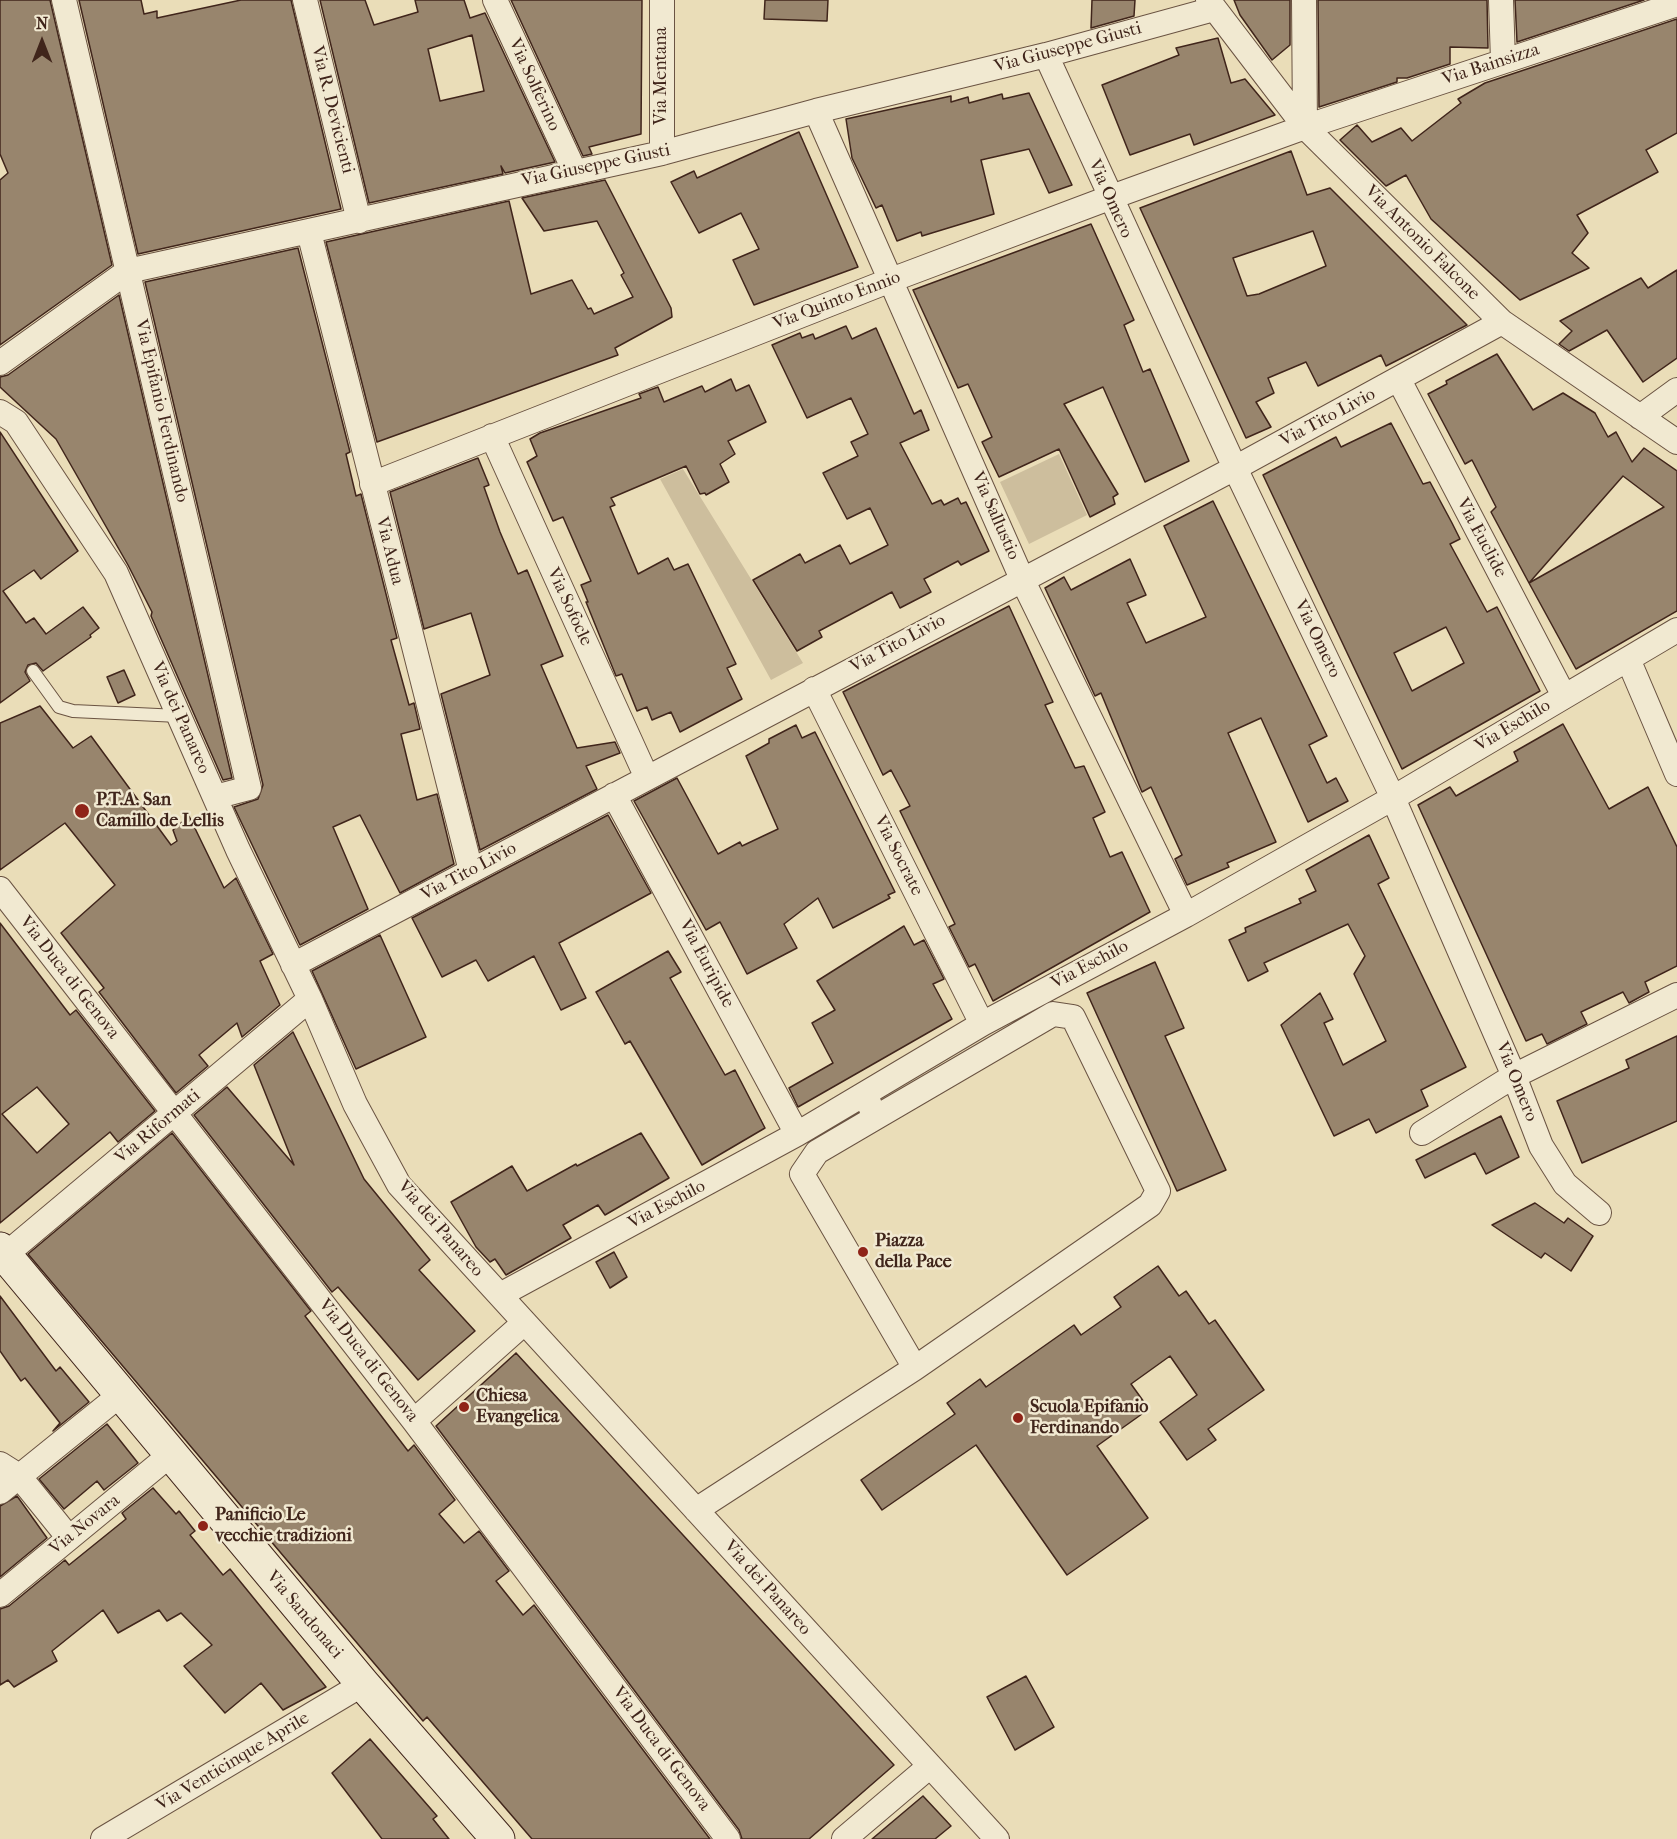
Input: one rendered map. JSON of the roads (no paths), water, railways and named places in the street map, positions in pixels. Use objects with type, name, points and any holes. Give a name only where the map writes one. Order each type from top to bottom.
[{"type":"main road","name":"Via Sandonaci","points":[[3,1252],[363,1684],[498,1839]]},
{"type":"street","name":"Via Epifanio Ferdinando","points":[[64,0],[249,788],[215,797]]},
{"type":"street","name":"Via R. Devicienti","points":[[305,0],[359,221]]},
{"type":"street","name":"Via Solferino","points":[[495,0],[574,170]]},
{"type":"street","name":"Via Mentana","points":[[662,0],[662,153]]},
{"type":"street","points":[[1304,0],[1305,127]]},
{"type":"street","points":[[1501,0],[1503,61]]},
{"type":"street","name":"Via Giuseppe Giusti","points":[[0,363],[128,271],[359,221],[574,170],[662,153],[816,111],[1046,55],[1211,4]]},
{"type":"street","name":"Via Antonio Falcone","points":[[1211,4],[1305,127],[1502,322],[1677,442]]},
{"type":"street","name":"Via Bainsizza","points":[[1305,127],[1677,4]]},
{"type":"street","name":"Via Omero","points":[[1046,55],[1109,198],[1235,468],[1394,798],[1514,1076],[1541,1146],[1565,1184],[1599,1213]]},
{"type":"street","name":"Via Sallustio","points":[[816,111],[1022,579],[1186,915]]},
{"type":"street","name":"Via Quinto Ennio","points":[[372,484],[891,280],[1305,127]]},
{"type":"street","name":"Via Adua","points":[[309,232],[471,871]]},
{"type":"street","name":"Via Tito Livio","points":[[293,964],[1235,468],[1502,322]]},
{"type":"street","name":"Via Euclide","points":[[1399,380],[1564,696]]},
{"type":"street","points":[[1640,417],[1677,390]]},
{"type":"street","name":"Via dei Panareo","points":[[0,412],[16,422],[116,573],[215,797],[356,1104],[399,1185],[997,1839]]},
{"type":"street","name":"Via Sofocle","points":[[492,436],[646,777]]},
{"type":"street","name":"Via Eschilo","points":[[500,1295],[797,1134],[982,1024],[1186,915],[1394,798],[1677,630]]},
{"type":"street","points":[[1628,659],[1677,774]]},
{"type":"street","name":"Via Socrate","points":[[814,689],[982,1024]]},
{"type":"street","name":"Via Euripide","points":[[614,795],[797,1134]]},
{"type":"street","name":"Via Duca di Genova","points":[[0,889],[414,1421],[728,1839]]},
{"type":"street","points":[[1422,1133],[1514,1076],[1677,995]]},
{"type":"street","name":"Via Riformati","points":[[3,1252],[175,1113],[309,999]]},
{"type":"street","points":[[696,1510],[915,1368],[1150,1205],[1158,1191],[1073,1017],[1053,1014],[817,1152],[802,1174],[915,1368]]},
{"type":"street","points":[[865,1094],[875,1118]]},
{"type":"street","points":[[414,1421],[524,1323]]},
{"type":"street","points":[[0,1492],[10,1470],[120,1395]]},
{"type":"street","name":"Via Novara","points":[[0,1594],[170,1455]]},
{"type":"street","points":[[10,1470],[69,1538]]},
{"type":"street","name":"Via Venticinque Aprile","points":[[103,1839],[363,1684]]},
{"type":"street","points":[[844,1839],[930,1766]]},
{"type":"lane","points":[[33,672],[59,707],[73,711],[179,716]]},
{"type":"place","name":"P.T.A. San Camillo de Lellis","points":[[82,811]]},
{"type":"place","name":"Piazza della Pace","points":[[863,1252]]},
{"type":"place","name":"Chiesa Evangelica","points":[[464,1407]]},
{"type":"place","name":"Scuola Epifanio Ferdinando","points":[[1018,1418]]},
{"type":"place","name":"Panificio Le vecchie tradizioni","points":[[203,1526]]}]
